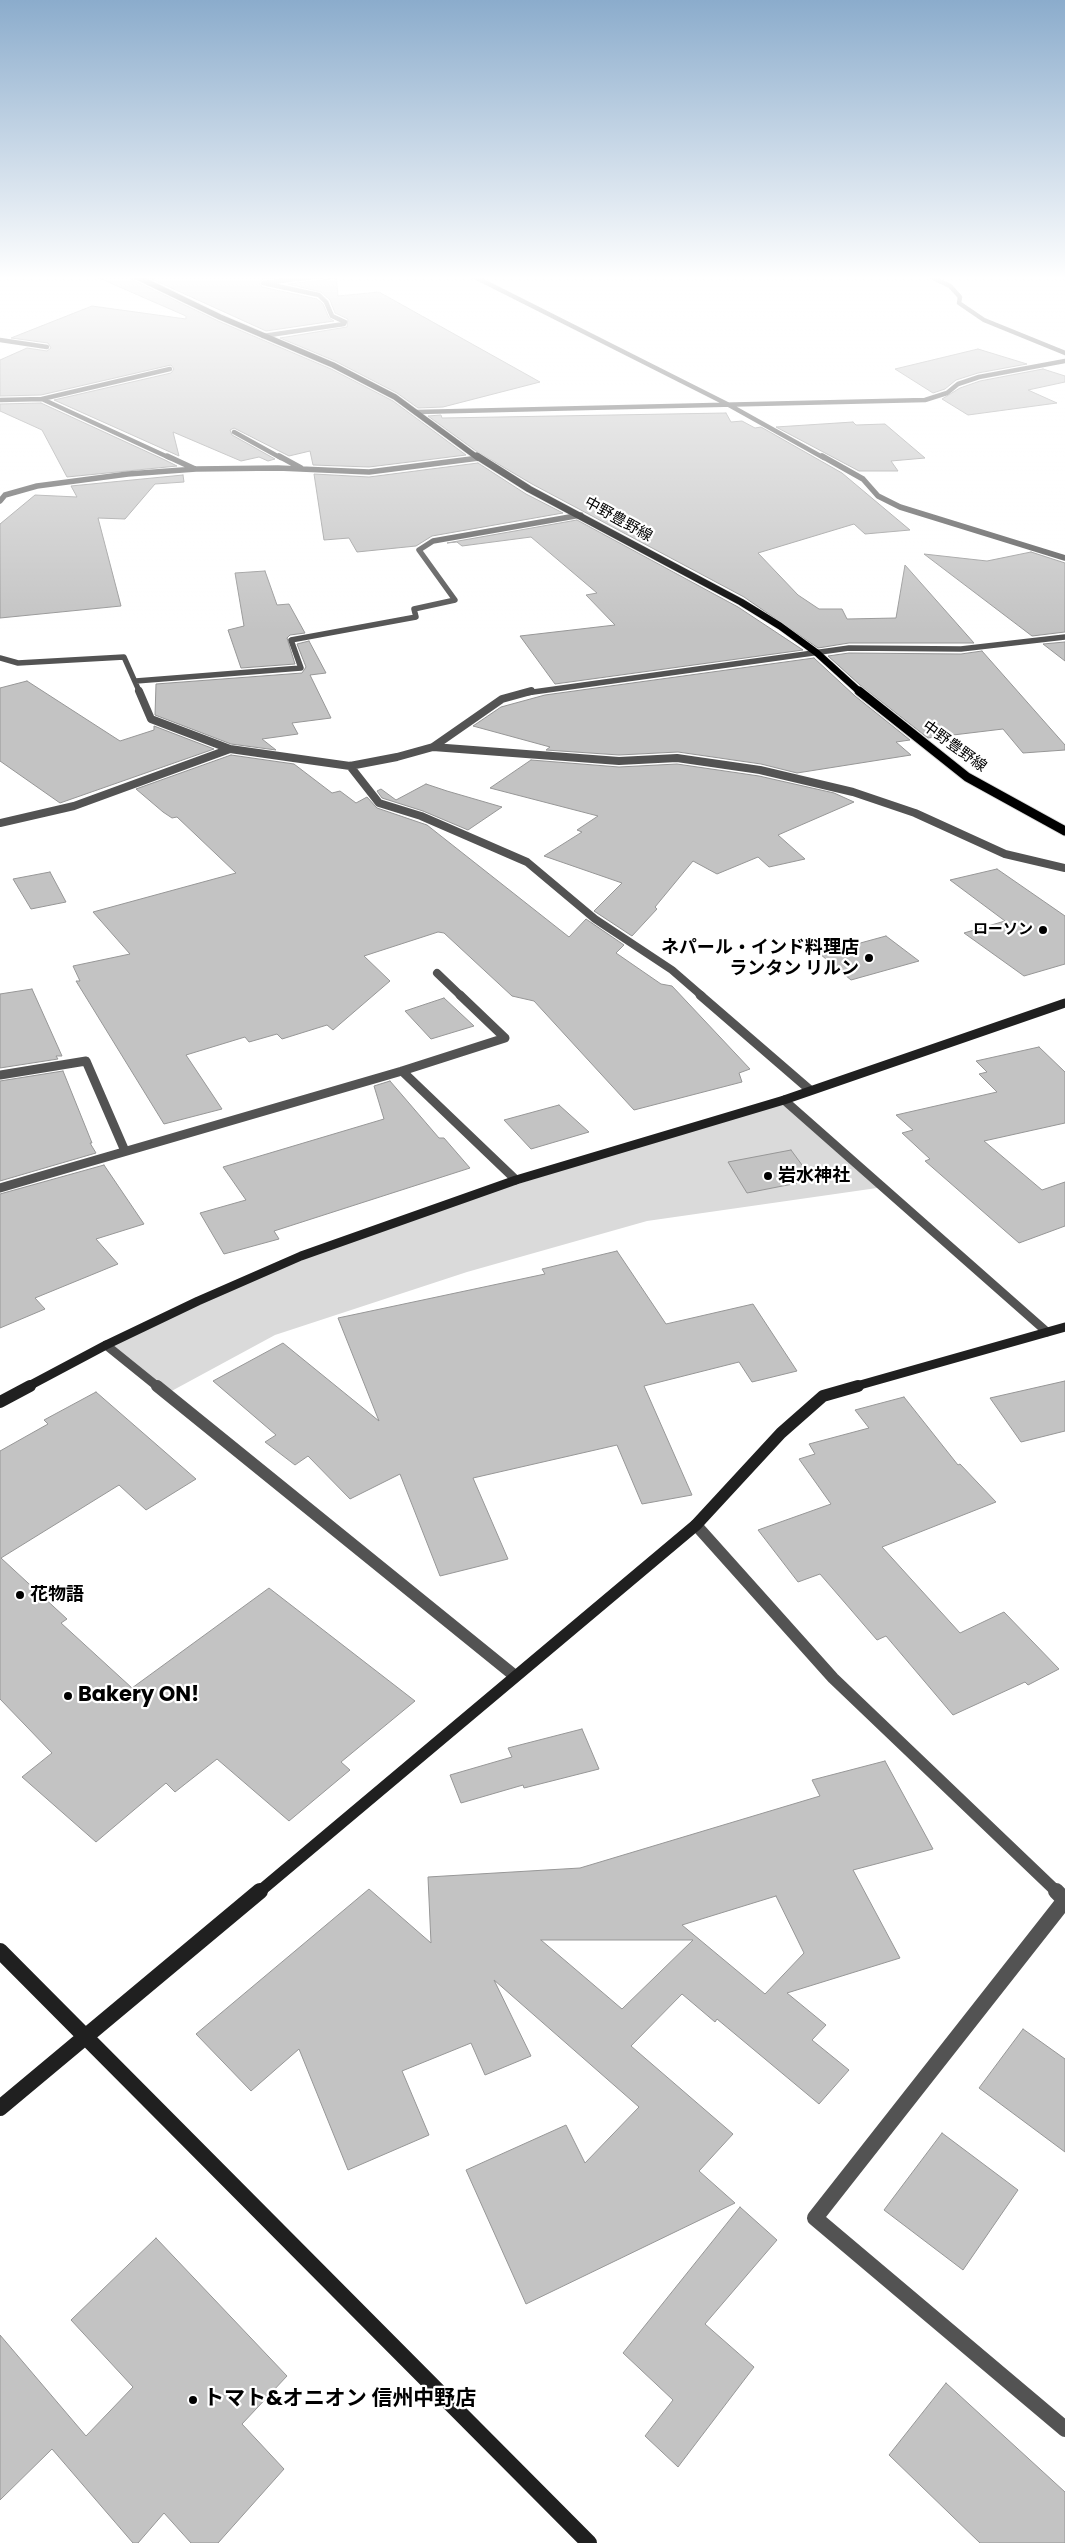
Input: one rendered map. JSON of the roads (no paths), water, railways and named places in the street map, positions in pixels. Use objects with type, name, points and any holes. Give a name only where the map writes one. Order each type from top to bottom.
[{"type":"main road","name":"中野豊野線","points":[[389,394],[418,412],[479,458],[529,489],[581,515],[741,602],[817,653],[872,703],[968,777],[1065,831]]},
{"type":"street","points":[[0,400],[42,399],[65,394]]},
{"type":"street","points":[[707,394],[863,479],[878,496],[900,507],[1065,558]]},
{"type":"street","points":[[418,412],[925,400],[945,394]]},
{"type":"street","points":[[42,399],[196,469]]},
{"type":"street","points":[[234,432],[303,470]]},
{"type":"street","points":[[0,501],[5,495],[37,486],[128,474],[196,469],[369,472],[479,458]]},
{"type":"street","points":[[136,681],[300,668],[291,640],[416,617],[414,609],[456,600],[419,550],[433,541],[581,515]]},
{"type":"street","points":[[433,747],[502,699],[532,691],[849,648],[961,649],[1065,637]]},
{"type":"street","points":[[0,658],[18,663],[124,657],[136,681],[151,720],[230,749],[350,766],[433,747],[620,761],[677,758],[760,770],[853,792],[915,813],[1005,854],[1065,868]]},
{"type":"street","points":[[0,823],[74,806],[230,749]]},
{"type":"street","points":[[350,766],[379,803],[421,816],[527,862],[595,919],[672,970],[810,1090]]},
{"type":"street","points":[[0,1188],[402,1071],[505,1038],[437,973]]},
{"type":"street","points":[[0,1402],[106,1345],[198,1301],[301,1256],[516,1180],[784,1100],[1065,1003]]},
{"type":"street","points":[[0,1075],[86,1061],[125,1151]]},
{"type":"street","points":[[402,1071],[516,1180]]},
{"type":"street","points":[[784,1100],[1047,1332]]},
{"type":"street","points":[[0,2108],[84,2036],[365,1805],[515,1676],[696,1526],[781,1433],[823,1396],[1065,1326]]},
{"type":"street","points":[[106,1345],[515,1676]]},
{"type":"street","points":[[696,1526],[833,1678],[1065,1900],[815,2218],[1065,2428]]},
{"type":"street","points":[[0,1951],[589,2543]]},
{"type":"place","name":"ローソン","points":[[1043,930]]},
{"type":"place","name":"ネパール・インド料理店 ランタン リルン","points":[[869,958]]},
{"type":"place","name":"岩水神社","points":[[768,1176]]},
{"type":"place","name":"花物語","points":[[20,1595]]},
{"type":"place","name":"Bakery ON!","points":[[68,1696]]},
{"type":"place","name":"トマト&オニオン 信州中野店","points":[[193,2400]]}]
